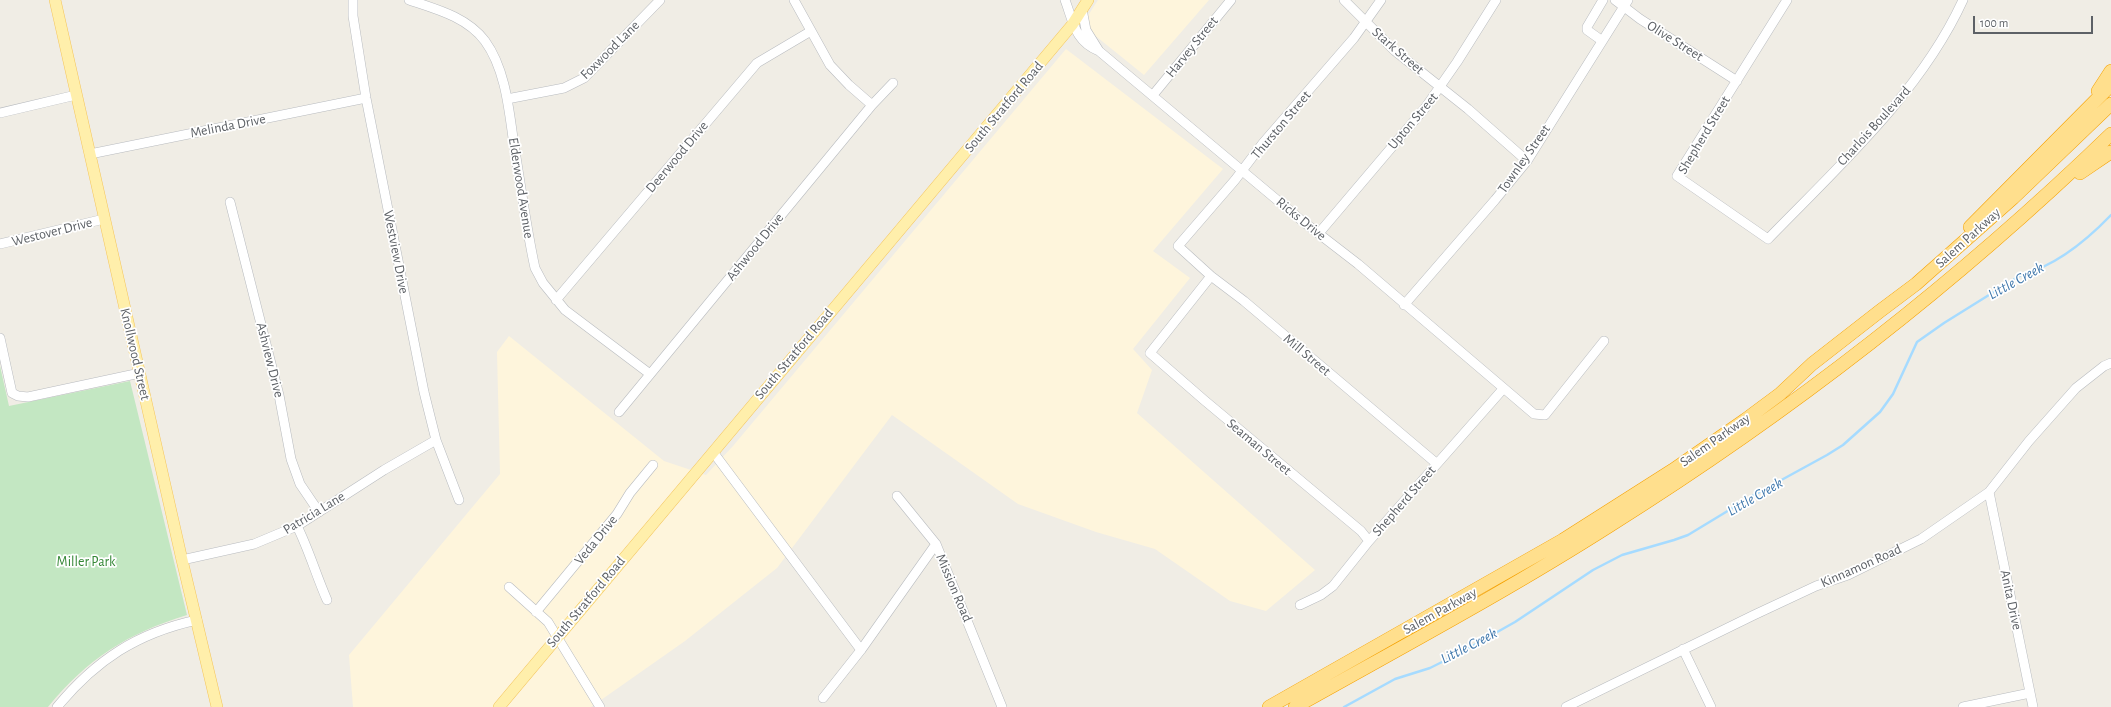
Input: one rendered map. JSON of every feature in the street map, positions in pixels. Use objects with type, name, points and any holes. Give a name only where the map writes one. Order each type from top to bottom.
[{"type":"highway","points":[[2092,102],[2111,71]]},
{"type":"highway","points":[[1957,249],[1974,222],[2092,102],[2111,85]]},
{"type":"highway","name":"Salem Parkway","points":[[1269,707],[1526,562],[1667,474],[1780,394],[1812,364],[1884,307],[1916,284],[1957,249],[2111,104]]},
{"type":"highway","name":"Salem Parkway","points":[[1295,707],[1526,577],[1680,480],[1824,379],[1927,297],[2039,201],[2111,134]]},
{"type":"highway","points":[[2039,201],[2056,194],[2082,171],[2111,152]]},
{"type":"main road","name":"Knollwood Street","points":[[55,0],[182,560],[217,707]]},
{"type":"main road","name":"South Stratford Road","points":[[499,707],[556,637],[1072,24],[1085,5]]},
{"type":"street","name":"Westview Drive","points":[[353,0],[353,16],[366,98],[424,392],[436,440],[459,500]]},
{"type":"street","name":"Elderwood Avenue","points":[[409,0],[446,12],[468,25],[484,40],[496,59],[507,99],[534,268],[556,300],[565,310],[650,374]]},
{"type":"street","name":"Foxwood Lane","points":[[507,99],[547,93],[575,84],[584,78],[660,0]]},
{"type":"street","points":[[794,0],[830,64],[849,85],[872,105]]},
{"type":"street","name":"Ricks Drive","points":[[1065,0],[1072,24],[1079,37],[1090,48],[1099,51]]},
{"type":"street","name":"Harvey Street","points":[[1153,95],[1231,0]]},
{"type":"street","name":"Stark Street","points":[[1344,0],[1394,51],[1441,87],[1527,161]]},
{"type":"street","name":"Thurston Street","points":[[1178,246],[1354,38],[1364,21],[1381,0]]},
{"type":"street","name":"Upton Street","points":[[1319,233],[1377,162],[1409,128],[1441,87],[1496,0]]},
{"type":"street","points":[[1601,40],[1587,30],[1587,27],[1603,0]]},
{"type":"street","name":"Olive Street","points":[[1614,0],[1625,4],[1737,80]]},
{"type":"street","name":"Shepherd Street","points":[[1768,239],[1677,176],[1787,0]]},
{"type":"street","name":"Charlois Boulevard","points":[[1768,239],[1898,102],[1921,71],[1963,0]]},
{"type":"street","name":"Townley Street","points":[[1404,305],[1527,161],[1601,40],[1625,4]]},
{"type":"street","name":"Ricks Drive","points":[[1085,5],[1086,30],[1099,51],[1319,233],[1502,389],[1534,414],[1545,415],[1604,341]]},
{"type":"street","name":"Deerwood Drive","points":[[556,300],[757,63],[811,31]]},
{"type":"street","name":"Ashwood Drive","points":[[619,412],[872,105],[893,83]]},
{"type":"street","points":[[0,113],[76,95]]},
{"type":"street","name":"Melinda Drive","points":[[90,154],[366,98]]},
{"type":"street","name":"Ashview Drive","points":[[230,202],[279,395],[291,459],[300,484],[319,512]]},
{"type":"street","name":"Westover Drive","points":[[0,244],[104,219]]},
{"type":"street","name":"Mill Street","points":[[1178,246],[1211,276],[1244,301],[1436,463]]},
{"type":"street","name":"Seaman Street","points":[[1211,276],[1150,353],[1360,531],[1368,541]]},
{"type":"street","points":[[0,338],[12,393],[18,396],[28,396],[140,373]]},
{"type":"street","name":"Kinnamon Road","points":[[1566,707],[1802,592],[1848,575],[1897,552],[1944,524],[1988,492],[2028,441],[2076,388],[2104,366],[2111,363]]},
{"type":"street","name":"Shepherd Street","points":[[1300,605],[1321,595],[1333,586],[1368,541],[1502,389]]},
{"type":"street","name":"Patricia Lane","points":[[182,560],[254,544],[297,526],[378,473],[436,440]]},
{"type":"street","points":[[713,452],[861,650]]},
{"type":"street","name":"Veda Drive","points":[[536,612],[617,514],[630,493],[652,465]]},
{"type":"street","name":"Anita Drive","points":[[1988,492],[2033,707]]},
{"type":"street","points":[[897,496],[936,544]]},
{"type":"street","points":[[297,526],[308,547],[315,574],[327,600]]},
{"type":"street","name":"Mission Road","points":[[823,698],[861,650],[936,544]]},
{"type":"street","name":"Mission Road","points":[[936,544],[1002,707]]},
{"type":"street","points":[[509,587],[548,622],[600,707]]},
{"type":"street","points":[[57,707],[90,671],[116,651],[150,634],[175,625],[197,620]]},
{"type":"street","points":[[1683,649],[1711,707]]},
{"type":"street","points":[[1963,707],[2030,693]]},
{"type":"shaded area","points":[[1098,0],[1209,0],[1144,75],[1082,25]]},
{"type":"shaded area","points":[[1066,49],[1223,169],[1153,251],[1190,278],[1133,349],[1152,370],[1137,413],[1315,570],[1266,611],[1230,601],[1155,549],[1096,532],[1018,504],[892,415],[777,568],[685,641],[591,707],[353,707],[349,655],[500,474],[497,352],[509,336],[664,461],[706,475],[733,446]]},
{"type":"green space","name":"Miller Park","points":[[0,366],[9,406],[130,381],[187,615],[146,630],[127,639],[110,650],[78,675],[48,707],[0,707]]},
{"type":"waterway","name":"Little Creek","points":[[1344,707],[1395,679],[1430,668],[1460,653],[1515,622],[1593,570],[1622,555],[1688,535],[1754,495],[1843,445],[1880,412],[1893,394],[1917,342],[1944,323],[2021,275],[2034,271],[2058,259],[2092,234],[2111,215]]}]
